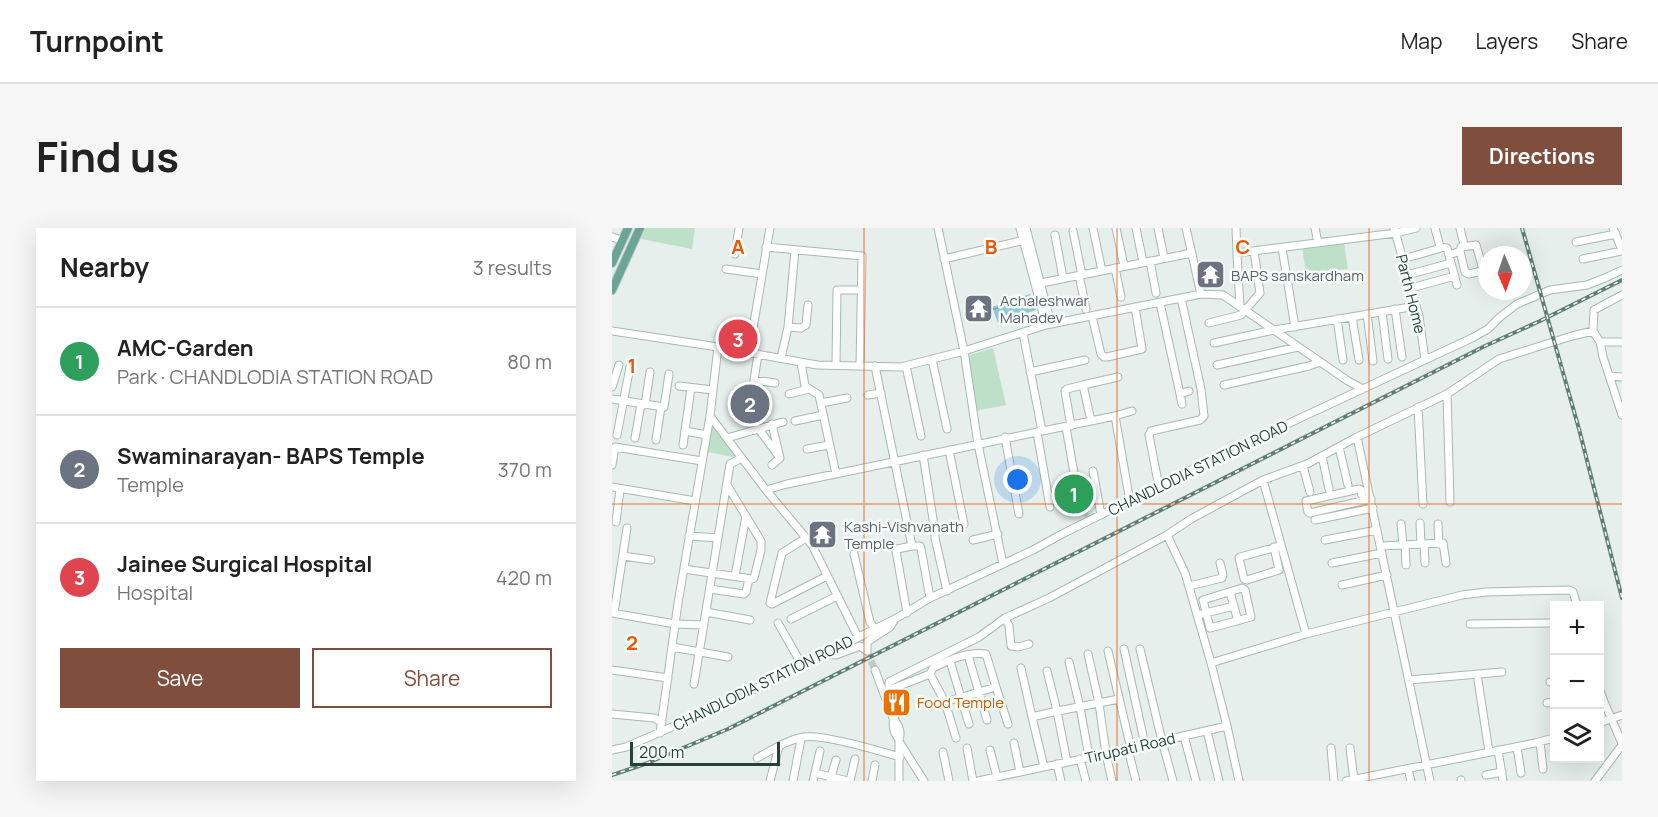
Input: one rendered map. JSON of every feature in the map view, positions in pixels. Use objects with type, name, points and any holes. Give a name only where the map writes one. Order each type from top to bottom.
[{"type":"main road","points":[[612,263],[628,228]]},
{"type":"main road","points":[[612,291],[640,228]]},
{"type":"street","points":[[735,254],[739,228]]},
{"type":"street","points":[[749,352],[770,228]]},
{"type":"street","points":[[938,228],[964,351],[978,444],[1003,564]]},
{"type":"street","points":[[1020,228],[1048,325]]},
{"type":"street","points":[[1026,228],[1041,283],[1048,325]]},
{"type":"street","points":[[1093,228],[1102,271]]},
{"type":"street","points":[[1116,228],[1124,266]]},
{"type":"street","points":[[1136,228],[1156,293]]},
{"type":"street","points":[[1158,228],[1164,258]]},
{"type":"street","points":[[1186,228],[1201,294]]},
{"type":"street","points":[[1236,228],[1243,309]]},
{"type":"street","points":[[1315,228],[1318,243]]},
{"type":"street","points":[[1237,253],[1416,228]]},
{"type":"street","points":[[1435,228],[1441,248]]},
{"type":"street","points":[[1449,255],[1461,248],[1476,245],[1483,269],[1468,274],[1465,272],[1462,248],[1460,228]]},
{"type":"street","name":"Parth Home","points":[[1395,230],[1419,316],[1425,360]]},
{"type":"street","points":[[1073,231],[1086,309]]},
{"type":"street","points":[[1576,242],[1614,231],[1622,250],[1582,259]]},
{"type":"street","points":[[1055,235],[1063,278]]},
{"type":"street","points":[[612,237],[622,240]]},
{"type":"street","points":[[944,259],[1025,240]]},
{"type":"street","points":[[766,247],[862,256],[860,366]]},
{"type":"street","points":[[1403,259],[1445,247],[1457,285]]},
{"type":"street","points":[[1282,248],[1295,327]]},
{"type":"street","points":[[781,358],[788,327],[795,250]]},
{"type":"street","points":[[1209,323],[1238,316],[1260,293],[1254,251]]},
{"type":"street","points":[[1041,283],[1192,253]]},
{"type":"street","points":[[1407,275],[1451,263]]},
{"type":"street","points":[[1115,268],[1121,297]]},
{"type":"street","points":[[726,269],[762,274]]},
{"type":"street","name":"CHANDLODIA STATION ROAD","points":[[612,750],[626,747],[729,702],[907,613],[930,598],[1160,487],[1223,454],[1472,338],[1488,329],[1500,316],[1517,304],[1550,290],[1587,285],[1622,270]]},
{"type":"street","points":[[1411,288],[1455,276]]},
{"type":"street","points":[[836,365],[837,290],[861,290]]},
{"type":"street","points":[[612,331],[718,346],[817,365],[906,366],[1048,325],[1201,294],[1223,295],[1363,389]]},
{"type":"street","points":[[1622,295],[1594,310],[1593,332],[1600,342],[1622,415]]},
{"type":"street","points":[[1160,487],[1149,435],[1151,431],[1200,420],[1204,416],[1201,389],[1181,298]]},
{"type":"street","points":[[1160,303],[1182,404]]},
{"type":"street","points":[[788,327],[804,327],[807,322],[808,305]]},
{"type":"street","points":[[1214,343],[1274,330],[1416,306]]},
{"type":"street","points":[[1092,316],[1101,354],[1107,357],[1142,349],[1135,307]]},
{"type":"street","points":[[1395,309],[1402,357]]},
{"type":"street","points":[[1382,312],[1388,360]]},
{"type":"street","points":[[1367,314],[1373,360]]},
{"type":"street","points":[[1352,317],[1359,360]]},
{"type":"street","points":[[1337,320],[1343,360]]},
{"type":"street","points":[[894,719],[896,713],[889,682],[979,637],[1005,618],[1049,598],[1167,535],[1191,519],[1263,480],[1303,465],[1447,394],[1499,358],[1593,332]]},
{"type":"street","points":[[1023,333],[1050,507]]},
{"type":"street","points":[[1600,342],[1622,342]]},
{"type":"street","points":[[660,733],[675,624],[710,416],[718,346]]},
{"type":"street","points":[[1218,365],[1298,347]]},
{"type":"street","points":[[758,354],[754,380],[775,383]]},
{"type":"street","points":[[932,359],[947,429]]},
{"type":"street","points":[[1030,372],[1086,360]]},
{"type":"street","points":[[801,362],[805,386],[819,395],[836,474]]},
{"type":"street","points":[[1224,385],[1320,362]]},
{"type":"street","points":[[612,387],[619,365]]},
{"type":"street","points":[[875,366],[912,546]]},
{"type":"street","points":[[906,366],[921,436]]},
{"type":"street","points":[[616,435],[630,367]]},
{"type":"street","points":[[635,438],[650,372]]},
{"type":"street","points":[[656,440],[669,374]]},
{"type":"street","points":[[1609,376],[1622,377]]},
{"type":"street","points":[[1074,473],[1065,391],[1118,377]]},
{"type":"street","points":[[1083,385],[1091,421]]},
{"type":"street","points":[[679,386],[713,390]]},
{"type":"street","points":[[683,446],[691,388]]},
{"type":"street","points":[[789,394],[810,389]]},
{"type":"street","points":[[1180,394],[1190,392]]},
{"type":"street","points":[[868,396],[881,393]]},
{"type":"street","points":[[1447,394],[1450,502]]},
{"type":"street","points":[[821,403],[847,398]]},
{"type":"street","points":[[612,399],[661,407]]},
{"type":"street","points":[[1418,408],[1423,504]]},
{"type":"street","points":[[766,490],[1132,411]]},
{"type":"street","points":[[795,421],[823,415]]},
{"type":"street","points":[[710,416],[766,490],[812,545],[858,637]]},
{"type":"street","points":[[1115,416],[1129,496]]},
{"type":"street","points":[[727,438],[783,422]]},
{"type":"street","points":[[772,424],[780,458]]},
{"type":"street","points":[[758,428],[780,458]]},
{"type":"street","points":[[685,431],[706,435]]},
{"type":"street","points":[[1357,437],[1367,500]]},
{"type":"street","points":[[1005,438],[1019,514]]},
{"type":"street","points":[[807,449],[829,445]]},
{"type":"street","points":[[612,465],[615,447],[702,461]]},
{"type":"street","points":[[1339,447],[1348,485]]},
{"type":"street","points":[[949,450],[964,524]]},
{"type":"street","points":[[923,455],[934,538],[947,591]]},
{"type":"street","points":[[1322,456],[1329,489]]},
{"type":"street","points":[[694,684],[730,464],[742,458]]},
{"type":"street","points":[[772,465],[780,458]]},
{"type":"street","points":[[1303,465],[1310,492]]},
{"type":"street","points":[[1093,471],[1101,515]]},
{"type":"street","points":[[1263,480],[1277,546],[1306,634]]},
{"type":"street","points":[[684,569],[754,578],[762,544],[727,485]]},
{"type":"street","points":[[616,522],[616,488],[695,501]]},
{"type":"street","points":[[1367,500],[1310,513],[1305,502],[1359,489],[1373,508],[1430,781]]},
{"type":"street","points":[[1315,520],[1373,508]]},
{"type":"street","points":[[735,576],[746,516]]},
{"type":"street","points":[[1401,524],[1406,565]]},
{"type":"street","points":[[1420,524],[1425,563]]},
{"type":"street","points":[[1438,524],[1439,544]]},
{"type":"street","points":[[627,528],[613,613],[675,624],[704,626]]},
{"type":"street","points":[[1325,540],[1377,530]]},
{"type":"street","points":[[973,540],[998,534]]},
{"type":"street","points":[[1167,535],[1189,586],[1202,614],[1210,628],[1250,618],[1252,615],[1244,589],[1203,600],[1202,614],[1211,663],[1239,781]]},
{"type":"street","points":[[689,536],[718,538]]},
{"type":"street","points":[[806,538],[782,553],[770,603],[827,576]]},
{"type":"street","points":[[1332,563],[1404,545],[1443,543],[1446,563]]},
{"type":"street","points":[[907,613],[897,549],[920,546],[930,598]]},
{"type":"street","points":[[1277,546],[1279,570],[1244,579],[1239,558],[1277,546]]},
{"type":"street","points":[[855,554],[870,622],[875,629]]},
{"type":"street","points":[[623,556],[651,560]]},
{"type":"street","points":[[1189,586],[1222,578],[1220,563]]},
{"type":"street","points":[[1342,585],[1387,575]]},
{"type":"street","points":[[710,589],[744,594],[749,579]]},
{"type":"street","points":[[1211,663],[1306,634],[1462,595],[1521,590],[1569,590],[1573,592],[1576,601]]},
{"type":"street","points":[[1230,592],[1238,621]]},
{"type":"street","points":[[791,618],[837,596]]},
{"type":"street","points":[[1202,614],[1234,606]]},
{"type":"street","points":[[706,612],[750,620]]},
{"type":"street","points":[[1005,618],[1009,626],[1011,646],[1029,644]]},
{"type":"street","points":[[824,654],[836,655],[860,646],[867,651],[867,642],[891,627],[895,619]]},
{"type":"street","points":[[778,623],[802,665]]},
{"type":"street","points":[[1470,624],[1550,623]]},
{"type":"street","points":[[672,647],[728,657]]},
{"type":"street","points":[[1124,649],[1145,745]]},
{"type":"street","points":[[1140,649],[1173,781]]},
{"type":"street","points":[[1108,651],[1136,781]]},
{"type":"street","points":[[889,690],[930,674],[933,669],[950,661],[968,655],[986,654],[1008,724]]},
{"type":"street","points":[[1088,654],[1112,781]]},
{"type":"street","points":[[968,655],[987,720]]},
{"type":"street","points":[[950,661],[969,724]]},
{"type":"street","points":[[1069,662],[1089,757]]},
{"type":"street","points":[[1021,668],[1044,767]]},
{"type":"street","points":[[612,670],[668,678]]},
{"type":"street","points":[[875,670],[901,735],[899,781]]},
{"type":"street","points":[[1047,671],[1067,762]]},
{"type":"street","points":[[1409,680],[1502,672]]},
{"type":"street","points":[[930,674],[945,702],[956,738]]},
{"type":"street","points":[[1478,680],[1490,752]]},
{"type":"street","points":[[945,702],[996,687]]},
{"type":"street","points":[[1032,717],[1119,699]]},
{"type":"street","points":[[1595,781],[1622,744],[1613,719],[1604,704]]},
{"type":"street","points":[[612,714],[654,718],[662,722]]},
{"type":"street","points":[[1604,722],[1622,715]]},
{"type":"street","name":"Tirupati Road","points":[[978,781],[1227,726]]},
{"type":"street","points":[[1207,731],[1219,781]]},
{"type":"street","points":[[1184,736],[1196,781]]},
{"type":"street","points":[[757,758],[787,742],[805,737],[829,740],[900,757]]},
{"type":"street","points":[[793,781],[801,739]]},
{"type":"street","points":[[1350,748],[1350,780],[1381,778],[1408,769],[1550,739]]},
{"type":"street","points":[[899,740],[924,781]]},
{"type":"street","points":[[1014,742],[1020,772]]},
{"type":"street","points":[[1540,742],[1543,769]]},
{"type":"street","points":[[770,781],[779,747]]},
{"type":"street","points":[[1517,747],[1521,773]]},
{"type":"street","points":[[967,748],[973,781]]},
{"type":"street","points":[[1331,748],[1334,781]]},
{"type":"street","points":[[990,750],[997,777]]},
{"type":"street","points":[[1498,750],[1503,781]]},
{"type":"street","points":[[820,751],[814,777],[849,781],[855,759]]},
{"type":"street","points":[[943,752],[949,781]]},
{"type":"street","points":[[1080,759],[1086,781]]},
{"type":"street","points":[[830,779],[836,760]]},
{"type":"street","points":[[1057,764],[1061,781]]},
{"type":"street","points":[[872,781],[875,765]]},
{"type":"street","points":[[1408,769],[1411,781]]},
{"type":"street","points":[[1486,775],[1502,772]]},
{"type":"green space","points":[[645,228],[695,228],[692,249],[641,239]]},
{"type":"green space","points":[[1344,243],[1348,269],[1306,274],[1302,247]]},
{"type":"green space","points":[[993,348],[1006,405],[975,411],[967,356]]},
{"type":"green space","points":[[713,426],[739,458],[708,452]]},
{"type":"green space","points":[[1081,480],[1089,517],[1085,519],[1082,506],[1068,509],[1063,482]]},
{"type":"water","points":[[1030,294],[1036,310],[998,323],[992,307]]},
{"type":"tunnel","points":[[867,651],[875,670]]},
{"type":"railway","points":[[1522,228],[1579,429],[1622,598]]},
{"type":"railway","points":[[612,775],[645,764],[728,729],[1485,346],[1622,280]]},
{"type":"place","name":"BAPS sanskardham","points":[[1210,275]]},
{"type":"place","name":"Achaleshwar Mahadev","points":[[979,309]]},
{"type":"place","name":"Jainee Surgical Hospital","points":[[738,339]]},
{"type":"place","name":"Swaminarayan- BAPS Temple","points":[[750,404]]},
{"type":"place","name":"AMC-Garden","points":[[1074,494]]},
{"type":"place","name":"Kashi-Vishvanath Temple","points":[[823,535]]},
{"type":"place","name":"Food Temple","points":[[896,702]]}]
